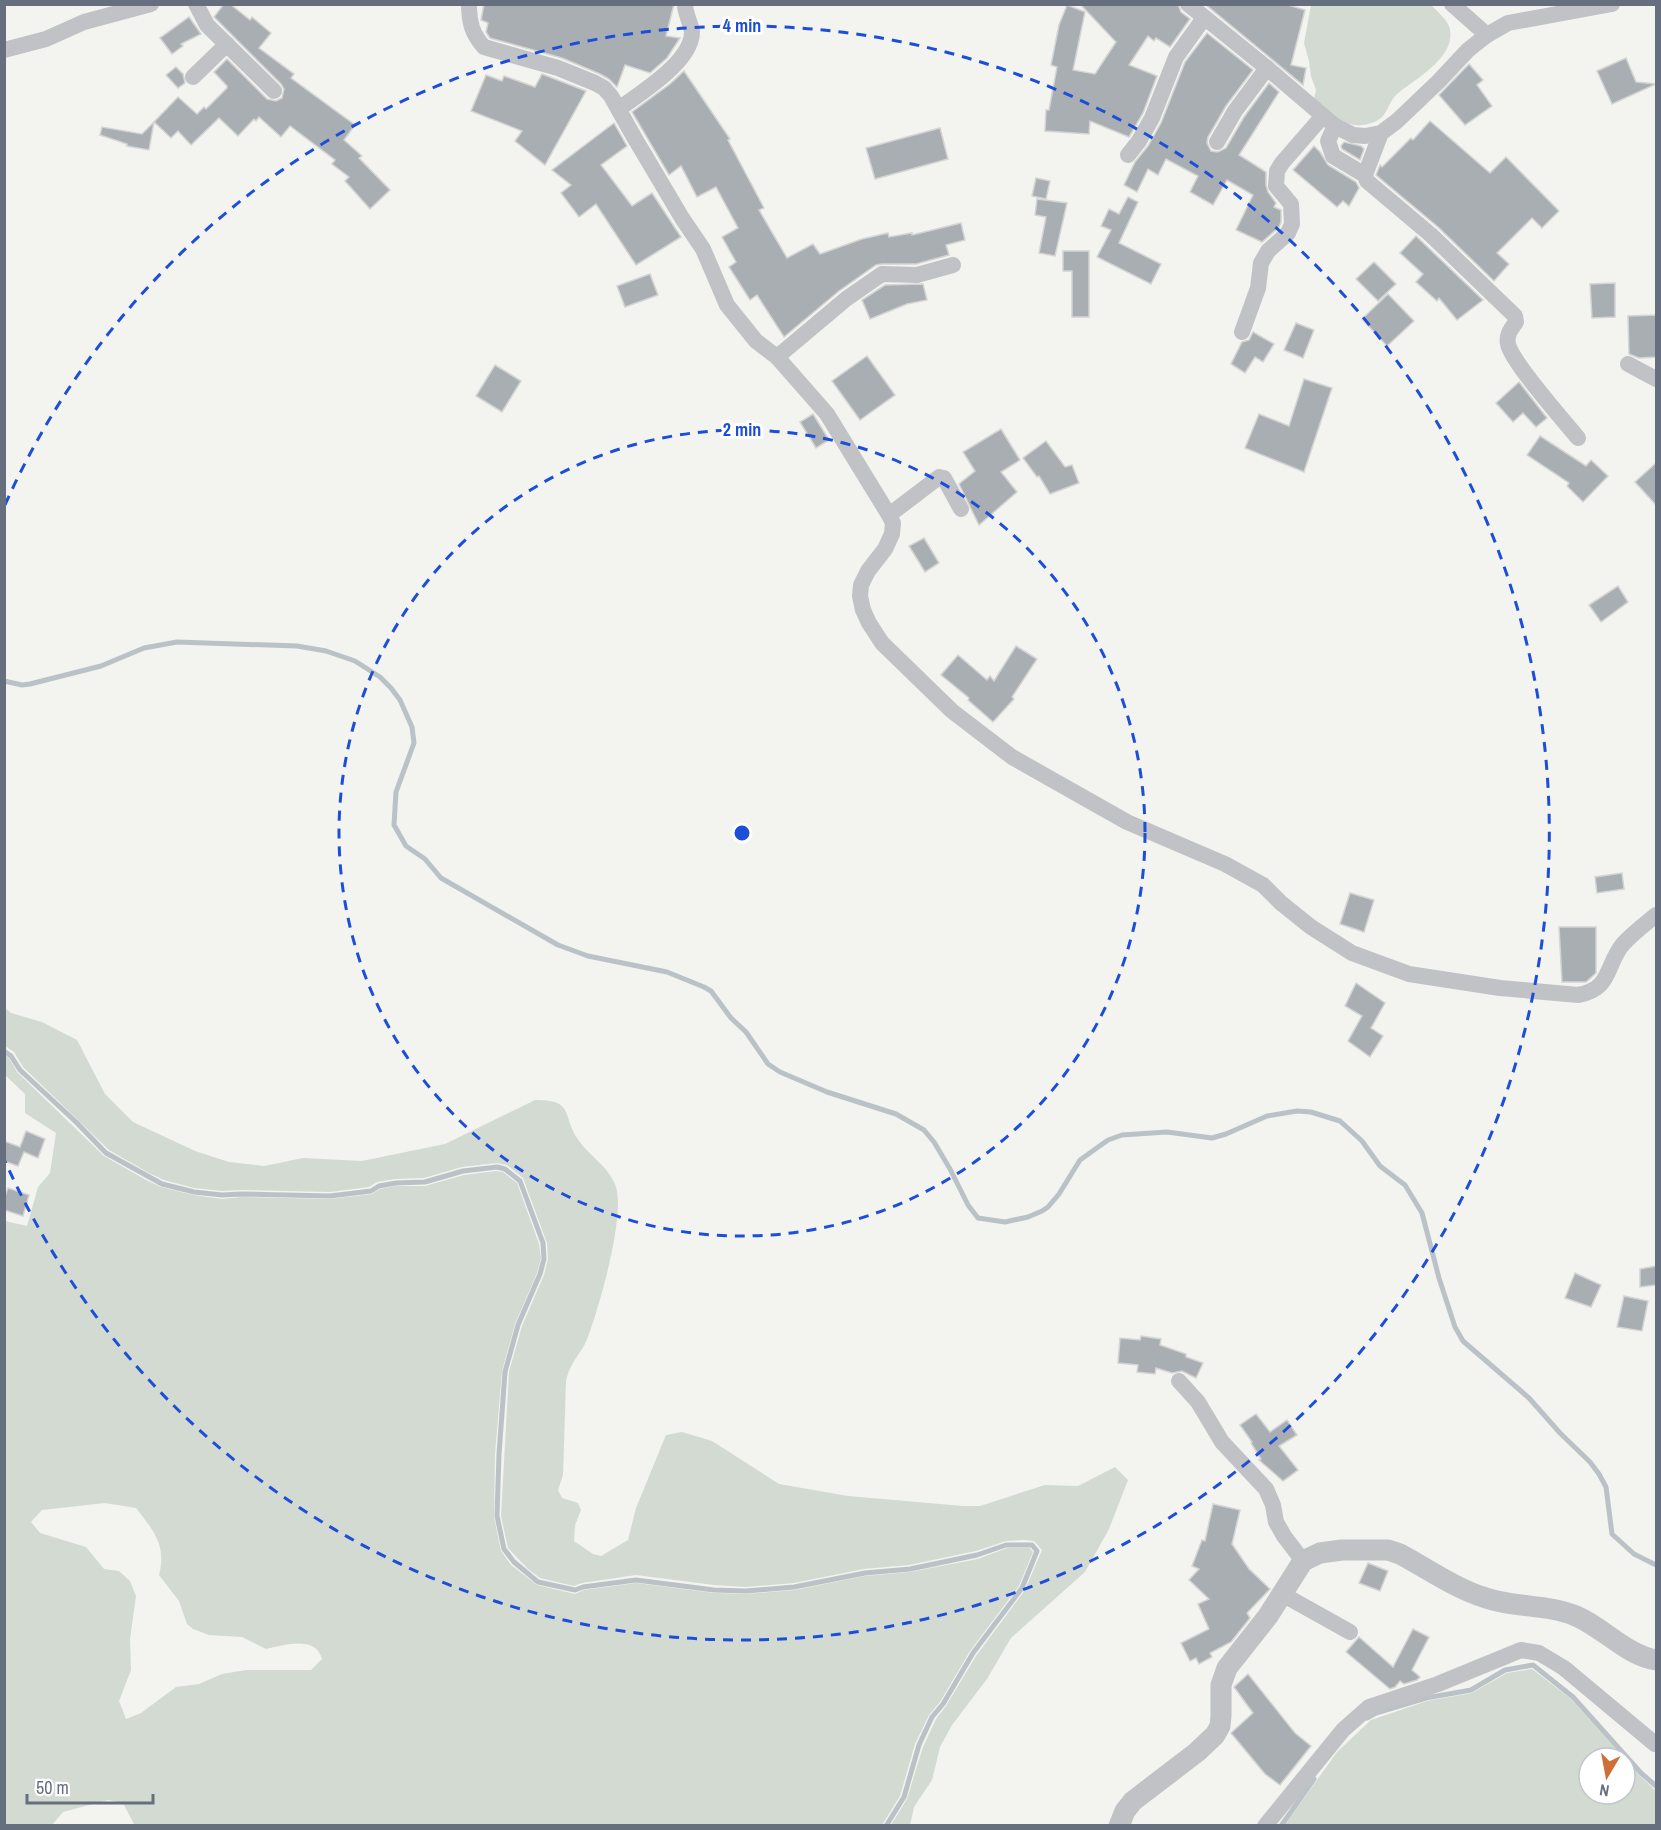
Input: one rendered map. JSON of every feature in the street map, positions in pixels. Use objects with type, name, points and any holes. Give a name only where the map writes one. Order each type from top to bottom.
[{"type":"street","points":[[4,50],[46,39],[84,22],[151,4]]},
{"type":"street","points":[[196,4],[207,25],[274,91]]},
{"type":"street","points":[[469,4],[469,22],[476,38],[484,47],[558,68],[595,83],[611,96],[682,218],[703,249],[727,305],[756,341],[777,357],[827,414],[889,515],[892,534],[885,549],[868,571],[861,585],[860,596],[863,610],[882,644],[944,703],[1021,762],[1127,822],[1225,864],[1263,885],[1311,927],[1352,953],[1409,974],[1500,988],[1578,995],[1590,993],[1603,983],[1616,955],[1624,944],[1656,915]]},
{"type":"street","points":[[619,109],[672,68],[688,48],[692,32],[685,4]]},
{"type":"street","points":[[1188,4],[1329,121],[1353,135],[1365,136],[1381,133],[1397,121],[1468,50],[1487,35],[1508,23],[1612,4]]},
{"type":"street","points":[[1452,4],[1487,35]]},
{"type":"street","points":[[1128,155],[1152,118],[1176,57],[1204,18]]},
{"type":"street","points":[[193,77],[227,44]]},
{"type":"street","points":[[1216,142],[1235,111],[1267,68]]},
{"type":"street","points":[[1329,121],[1328,141],[1333,156],[1365,175]]},
{"type":"street","points":[[1242,332],[1258,288],[1261,263],[1268,251],[1287,233],[1292,224],[1291,204],[1276,186],[1277,171],[1282,163],[1329,121]]},
{"type":"street","points":[[1381,133],[1365,175],[1367,181],[1431,235],[1515,316],[1516,322],[1509,332],[1508,346],[1527,376],[1578,438]]},
{"type":"street","points":[[777,357],[846,299],[882,274],[917,274],[953,265]]},
{"type":"street","points":[[1628,364],[1656,379]]},
{"type":"street","points":[[889,515],[939,477],[944,478],[961,509]]},
{"type":"street","points":[[1179,1381],[1198,1402],[1222,1442],[1266,1489],[1273,1505],[1276,1522],[1289,1544],[1304,1561]]},
{"type":"street","points":[[1119,1826],[1125,1811],[1133,1800],[1197,1752],[1215,1735],[1220,1726],[1221,1685],[1227,1668],[1304,1561],[1320,1553],[1342,1550],[1388,1550],[1400,1554],[1465,1590],[1488,1599],[1558,1610],[1576,1616],[1634,1652],[1656,1660]]},
{"type":"street","points":[[1282,1594],[1350,1632]]},
{"type":"street","points":[[1265,1826],[1343,1730],[1369,1707],[1438,1684],[1521,1650],[1539,1653],[1564,1668],[1656,1744]]},
{"type":"shaded area","points":[[1311,5],[1431,5],[1447,23],[1450,40],[1440,59],[1397,94],[1382,117],[1366,124],[1350,124],[1333,116],[1314,99],[1316,90],[1304,43]]},
{"type":"shaded area","points":[[4,1007],[11,1013],[42,1022],[77,1040],[105,1094],[133,1122],[195,1151],[229,1162],[264,1166],[303,1158],[362,1161],[445,1144],[535,1100],[561,1106],[577,1138],[612,1177],[618,1197],[615,1237],[599,1304],[586,1343],[571,1367],[566,1381],[563,1475],[558,1490],[562,1498],[578,1503],[581,1510],[575,1525],[574,1541],[593,1554],[601,1556],[628,1540],[636,1508],[666,1435],[682,1432],[712,1441],[779,1484],[848,1496],[963,1506],[980,1506],[1045,1485],[1078,1486],[1115,1467],[1128,1480],[1109,1529],[1085,1572],[1011,1638],[987,1679],[952,1725],[940,1747],[932,1780],[914,1807],[910,1825],[891,1825],[907,1799],[923,1747],[936,1719],[976,1656],[1025,1590],[1042,1550],[1034,1541],[1006,1541],[976,1551],[909,1565],[864,1569],[794,1583],[746,1587],[636,1575],[574,1586],[540,1578],[508,1548],[501,1516],[509,1372],[522,1326],[544,1275],[548,1259],[547,1243],[523,1178],[507,1165],[497,1163],[462,1167],[424,1178],[395,1179],[377,1182],[369,1187],[330,1192],[222,1191],[194,1188],[164,1180],[109,1150],[23,1067],[14,1052],[5,1046]]},
{"type":"shaded area","points":[[5,1055],[17,1072],[104,1156],[161,1187],[193,1195],[222,1199],[241,1197],[330,1199],[372,1194],[380,1189],[396,1186],[425,1186],[464,1175],[496,1171],[503,1172],[517,1183],[539,1244],[541,1258],[515,1324],[502,1371],[495,1454],[494,1517],[501,1551],[511,1565],[537,1585],[575,1594],[584,1590],[636,1583],[714,1593],[746,1594],[795,1590],[865,1576],[910,1572],[978,1559],[1007,1548],[1030,1548],[1033,1552],[1019,1586],[970,1651],[940,1702],[929,1715],[915,1744],[900,1796],[882,1825],[135,1826],[123,1803],[108,1800],[63,1812],[52,1825],[5,1825],[5,1221],[27,1226],[38,1187],[50,1173],[56,1133],[25,1113],[25,1094],[5,1075]],"holes":[[[105,1503],[136,1508],[153,1531],[160,1546],[159,1575],[179,1601],[187,1624],[193,1629],[209,1635],[242,1637],[266,1649],[290,1644],[306,1644],[319,1652],[322,1659],[311,1670],[246,1670],[222,1674],[199,1684],[176,1687],[141,1713],[126,1719],[119,1701],[131,1670],[130,1639],[136,1596],[130,1581],[119,1571],[104,1569],[86,1547],[40,1533],[31,1522],[42,1510]]]},
{"type":"shaded area","points":[[1532,1669],[1571,1699],[1613,1746],[1577,1746],[1577,1806],[1637,1806],[1637,1773],[1656,1791],[1656,1825],[1285,1825],[1337,1752],[1371,1720],[1427,1701],[1472,1693],[1507,1673]]},
{"type":"building","points":[[224,4],[230,4],[250,20],[252,17],[271,33],[259,48],[294,74],[291,78],[355,125],[344,140],[362,156],[359,158],[390,190],[370,209],[345,181],[349,177],[332,164],[335,160],[290,126],[281,137],[259,117],[256,121],[254,119],[238,136],[219,118],[191,145],[178,131],[171,138],[154,122],[178,97],[197,114],[204,107],[206,109],[227,88],[214,72],[227,59],[267,99],[276,101],[282,98],[284,89],[281,84],[214,17]]},
{"type":"building","points":[[484,4],[674,4],[666,36],[680,38],[667,58],[650,73],[625,65],[617,87],[600,74],[562,58],[490,38],[486,32],[488,23],[481,20]]},
{"type":"building","points":[[1080,4],[1178,4],[1181,12],[1190,19],[1170,47],[1148,36],[1129,65],[1157,76],[1143,113],[1129,137],[1090,121],[1089,134],[1045,131],[1046,110],[1049,110],[1057,67],[1051,65],[1059,25],[1067,5],[1085,12],[1073,70],[1095,74],[1116,42]]},
{"type":"building","points":[[1205,4],[1285,4],[1305,10],[1291,65],[1306,68],[1303,85]]},
{"type":"building","points":[[189,17],[201,34],[181,44],[183,46],[172,54],[160,38]]},
{"type":"building","points":[[1207,33],[1253,70],[1226,106],[1208,137],[1207,143],[1211,151],[1218,152],[1226,148],[1244,117],[1269,83],[1279,92],[1239,155],[1266,172],[1268,192],[1276,203],[1274,207],[1281,210],[1279,227],[1262,242],[1236,230],[1253,195],[1227,180],[1213,205],[1190,192],[1198,176],[1166,159],[1158,175],[1148,169],[1137,192],[1124,185],[1135,162],[1148,146],[1161,123],[1185,62]]},
{"type":"building","points":[[1626,58],[1636,82],[1656,84],[1612,104],[1597,71]]},
{"type":"building","points":[[1469,64],[1483,80],[1477,85],[1492,106],[1465,125],[1439,95]]},
{"type":"building","points":[[176,67],[183,74],[185,83],[178,88],[166,75]]},
{"type":"building","points":[[684,71],[730,139],[728,140],[764,208],[759,210],[787,258],[813,244],[820,254],[862,239],[888,233],[889,237],[912,233],[912,235],[961,223],[965,240],[946,245],[949,255],[916,264],[876,265],[839,291],[784,337],[757,295],[750,300],[729,267],[736,262],[722,237],[738,228],[716,187],[697,197],[681,166],[669,175],[632,112]]},
{"type":"building","points":[[542,74],[586,91],[545,165],[515,141],[522,131],[471,111],[486,75],[502,81],[504,76],[535,87]]},
{"type":"building","points":[[1430,121],[1490,173],[1506,157],[1559,211],[1542,228],[1532,218],[1497,253],[1509,264],[1494,281],[1438,227],[1376,175],[1380,165],[1382,167],[1411,138],[1413,140]]},
{"type":"building","points":[[154,122],[149,150],[127,146],[127,144],[100,135],[102,127],[142,134]]},
{"type":"building","points":[[614,123],[627,146],[601,165],[632,206],[652,193],[681,237],[636,265],[596,204],[579,217],[561,193],[571,185],[552,170]]},
{"type":"building","points":[[940,128],[948,159],[875,179],[866,148]]},
{"type":"building","points":[[1344,142],[1361,146],[1364,149],[1360,160],[1342,149]]},
{"type":"building","points":[[1314,146],[1328,165],[1356,182],[1359,188],[1349,206],[1343,201],[1337,207],[1293,170]]},
{"type":"building","points":[[1036,178],[1050,181],[1046,199],[1032,196]]},
{"type":"building","points":[[1128,197],[1138,202],[1119,243],[1161,264],[1151,284],[1097,257],[1111,230],[1101,226],[1109,209],[1119,214]]},
{"type":"building","points":[[1037,199],[1067,203],[1055,256],[1039,253],[1046,217],[1035,215]]},
{"type":"building","points":[[1416,236],[1483,300],[1457,320],[1439,298],[1437,301],[1416,282],[1423,274],[1400,253]]},
{"type":"building","points":[[1063,251],[1089,251],[1089,317],[1072,317],[1072,271],[1063,271]]},
{"type":"building","points":[[1374,262],[1396,284],[1378,301],[1356,279]]},
{"type":"building","points":[[650,274],[658,295],[625,307],[617,286]]},
{"type":"building","points":[[1615,283],[1615,317],[1592,318],[1590,284]]},
{"type":"building","points":[[923,284],[927,300],[907,304],[870,319],[862,300],[885,285]]},
{"type":"building","points":[[1388,294],[1414,321],[1387,346],[1362,319]]},
{"type":"building","points":[[1656,315],[1656,357],[1639,358],[1629,354],[1628,316]]},
{"type":"building","points":[[1296,323],[1314,330],[1303,358],[1284,350]]},
{"type":"building","points":[[1253,332],[1274,344],[1263,362],[1255,357],[1245,373],[1231,364],[1242,342],[1249,340]]},
{"type":"building","points":[[867,356],[895,395],[860,420],[832,381]]},
{"type":"building","points":[[495,365],[521,381],[502,412],[476,396]]},
{"type":"building","points":[[1304,379],[1332,388],[1304,472],[1245,448],[1259,414],[1289,426]]},
{"type":"building","points":[[1519,382],[1547,418],[1536,427],[1523,413],[1513,422],[1496,403]]},
{"type":"building","points":[[813,414],[829,440],[816,448],[800,422]]},
{"type":"building","points":[[1001,429],[1020,460],[1001,472],[1017,492],[979,525],[959,484],[975,471],[963,452]]},
{"type":"building","points":[[1540,436],[1586,466],[1591,460],[1608,476],[1583,502],[1567,486],[1569,483],[1527,455]]},
{"type":"building","points":[[1046,441],[1065,467],[1072,465],[1079,483],[1050,494],[1039,476],[1037,477],[1023,458]]},
{"type":"building","points":[[1656,463],[1656,505],[1635,482]]},
{"type":"building","points":[[924,538],[939,563],[925,572],[909,546]]},
{"type":"building","points":[[1618,586],[1628,602],[1601,622],[1589,605]]},
{"type":"building","points":[[1016,646],[1037,659],[1012,697],[1014,699],[993,722],[941,675],[958,655],[987,680],[990,676],[994,681]]},
{"type":"building","points":[[1622,873],[1624,889],[1597,893],[1595,877]]},
{"type":"building","points":[[1350,893],[1374,900],[1364,932],[1340,924]]},
{"type":"building","points":[[1559,927],[1596,927],[1596,973],[1586,982],[1562,982]]},
{"type":"building","points":[[1356,983],[1385,1003],[1371,1028],[1383,1036],[1370,1057],[1348,1041],[1362,1016],[1345,1006]]},
{"type":"building","points":[[26,1131],[45,1139],[38,1158],[24,1152],[18,1166],[4,1161],[4,1141],[20,1147]]},
{"type":"building","points":[[8,1188],[29,1195],[23,1216],[4,1210],[4,1199]]},
{"type":"building","points":[[1656,1266],[1656,1285],[1640,1287],[1640,1269]]},
{"type":"building","points":[[1575,1273],[1601,1285],[1591,1307],[1565,1298]]},
{"type":"building","points":[[1624,1296],[1648,1301],[1642,1331],[1617,1327]]},
{"type":"building","points":[[1141,1336],[1161,1339],[1160,1345],[1203,1363],[1196,1378],[1182,1371],[1172,1373],[1156,1368],[1155,1374],[1137,1372],[1138,1365],[1118,1363],[1120,1338],[1140,1340]]},
{"type":"building","points":[[1256,1414],[1270,1432],[1287,1420],[1297,1435],[1279,1446],[1298,1470],[1283,1481],[1259,1460],[1261,1459],[1252,1442],[1240,1425]]},
{"type":"building","points":[[1213,1504],[1240,1510],[1232,1544],[1249,1569],[1270,1589],[1247,1613],[1250,1618],[1231,1642],[1210,1653],[1212,1657],[1199,1664],[1196,1658],[1190,1661],[1181,1643],[1209,1629],[1198,1604],[1209,1599],[1189,1580],[1199,1569],[1192,1566],[1202,1540],[1205,1541]]},
{"type":"building","points":[[1368,1563],[1388,1571],[1380,1591],[1359,1583]]},
{"type":"building","points":[[1413,1629],[1429,1637],[1412,1670],[1420,1677],[1417,1680],[1404,1684],[1400,1681],[1390,1689],[1346,1652],[1359,1637],[1393,1667]]},
{"type":"building","points":[[1248,1674],[1295,1733],[1311,1746],[1280,1785],[1265,1774],[1231,1733],[1253,1713],[1234,1687]]},
{"type":"waterway","points":[[4,681],[22,685],[30,684],[101,666],[144,648],[177,642],[297,646],[326,651],[355,661],[380,677],[391,688],[400,700],[412,727],[414,743],[396,792],[394,825],[406,846],[425,859],[441,878],[558,945],[588,956],[667,972],[711,991],[731,1018],[746,1032],[768,1064],[780,1072],[827,1092],[896,1114],[924,1130],[934,1142],[968,1205],[978,1218],[1005,1222],[1042,1211],[1059,1194],[1080,1160],[1108,1140],[1122,1135],[1167,1132],[1212,1138],[1267,1116],[1297,1111],[1311,1112],[1340,1121],[1362,1141],[1380,1166],[1405,1185],[1422,1213],[1439,1278],[1455,1327],[1463,1341],[1529,1398],[1590,1462],[1606,1487],[1612,1534],[1634,1554],[1656,1565]]},
{"type":"waterway","points":[[4,1051],[11,1056],[20,1070],[106,1153],[162,1184],[194,1192],[222,1195],[330,1196],[371,1191],[379,1186],[396,1183],[425,1182],[463,1171],[497,1167],[505,1169],[520,1181],[543,1243],[544,1259],[518,1325],[505,1372],[497,1516],[504,1549],[514,1562],[538,1582],[575,1590],[636,1580],[714,1590],[746,1591],[794,1587],[865,1573],[910,1569],[977,1555],[1006,1545],[1032,1545],[1037,1551],[1022,1588],[973,1653],[943,1704],[932,1717],[919,1745],[904,1797],[886,1826]]},
{"type":"waterway","points":[[1367,1718],[1376,1713],[1426,1698],[1471,1690],[1505,1670],[1533,1665],[1573,1697],[1641,1773],[1656,1786]]},
{"type":"waterway","points":[[1281,1826],[1314,1779]]}]
